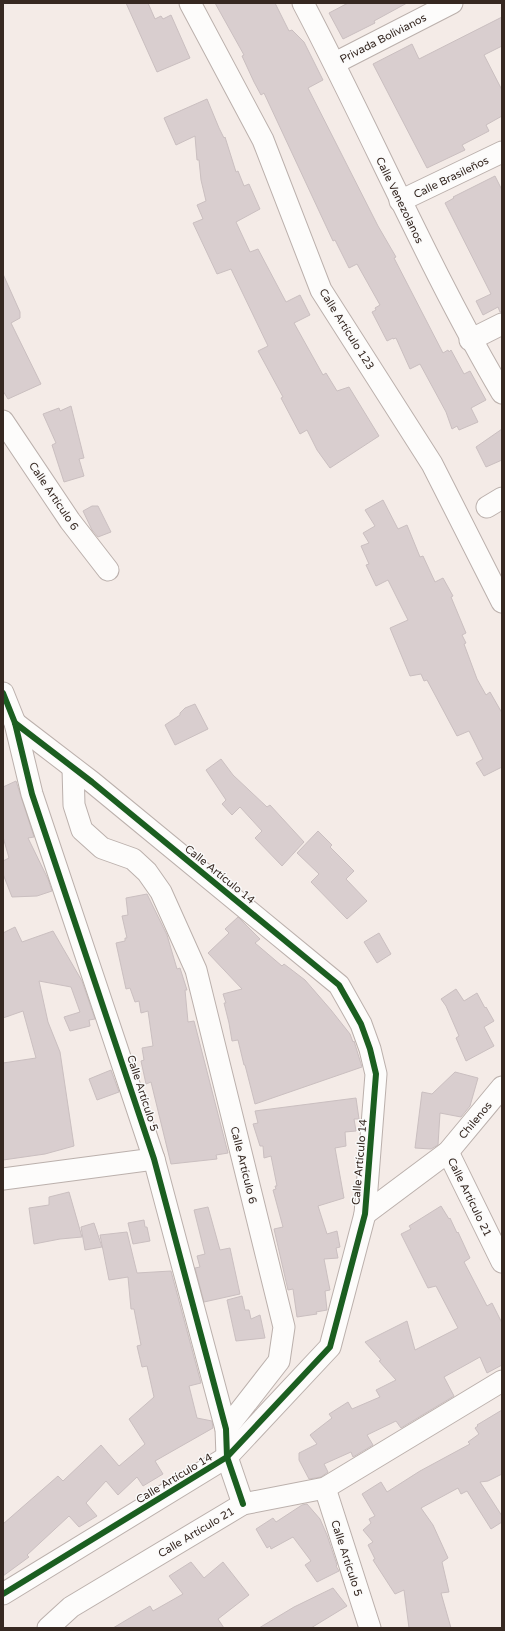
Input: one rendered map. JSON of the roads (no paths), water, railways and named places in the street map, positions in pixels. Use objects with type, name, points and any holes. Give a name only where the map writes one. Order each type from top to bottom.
[{"type":"street","name":"Calle Artículo 123","points":[[190,3],[263,140],[321,290],[432,464],[502,602]]},
{"type":"street","name":"Calle Venezolanos","points":[[303,3],[335,63],[400,201],[470,340],[502,393]]},
{"type":"street","name":"Privada Bolivianos","points":[[335,63],[452,3]]},
{"type":"street","name":"Calle Brasileños","points":[[400,201],[502,152]]},
{"type":"street","points":[[470,340],[502,324]]},
{"type":"street","name":"Calle Artículo 6","points":[[3,421],[70,521],[108,570]]},
{"type":"street","name":"Calle Artículo 5","points":[[3,693],[9,727],[154,1159],[226,1429],[227,1457],[243,1504]]},
{"type":"street","name":"Calle Artículo 14","points":[[3,1594],[227,1457],[330,1347],[364,1214],[376,1074],[370,1049],[361,1024],[339,985],[73,768],[9,727]]},
{"type":"street","name":"Calle Artículo 6","points":[[73,768],[74,805],[82,830],[102,848],[133,859],[147,872],[161,892],[196,970],[284,1327],[279,1361],[226,1429]]},
{"type":"street","name":"Chilenos","points":[[364,1214],[448,1152],[502,1088]]},
{"type":"street","name":"Calle Artículo 21","points":[[448,1152],[502,1262]]},
{"type":"street","points":[[3,1179],[154,1159]]},
{"type":"street","name":"Calle Artículo 21","points":[[48,1628],[71,1607],[243,1504],[325,1488],[502,1381]]},
{"type":"street","name":"Calle Artículo 5","points":[[325,1488],[370,1628]]}]
